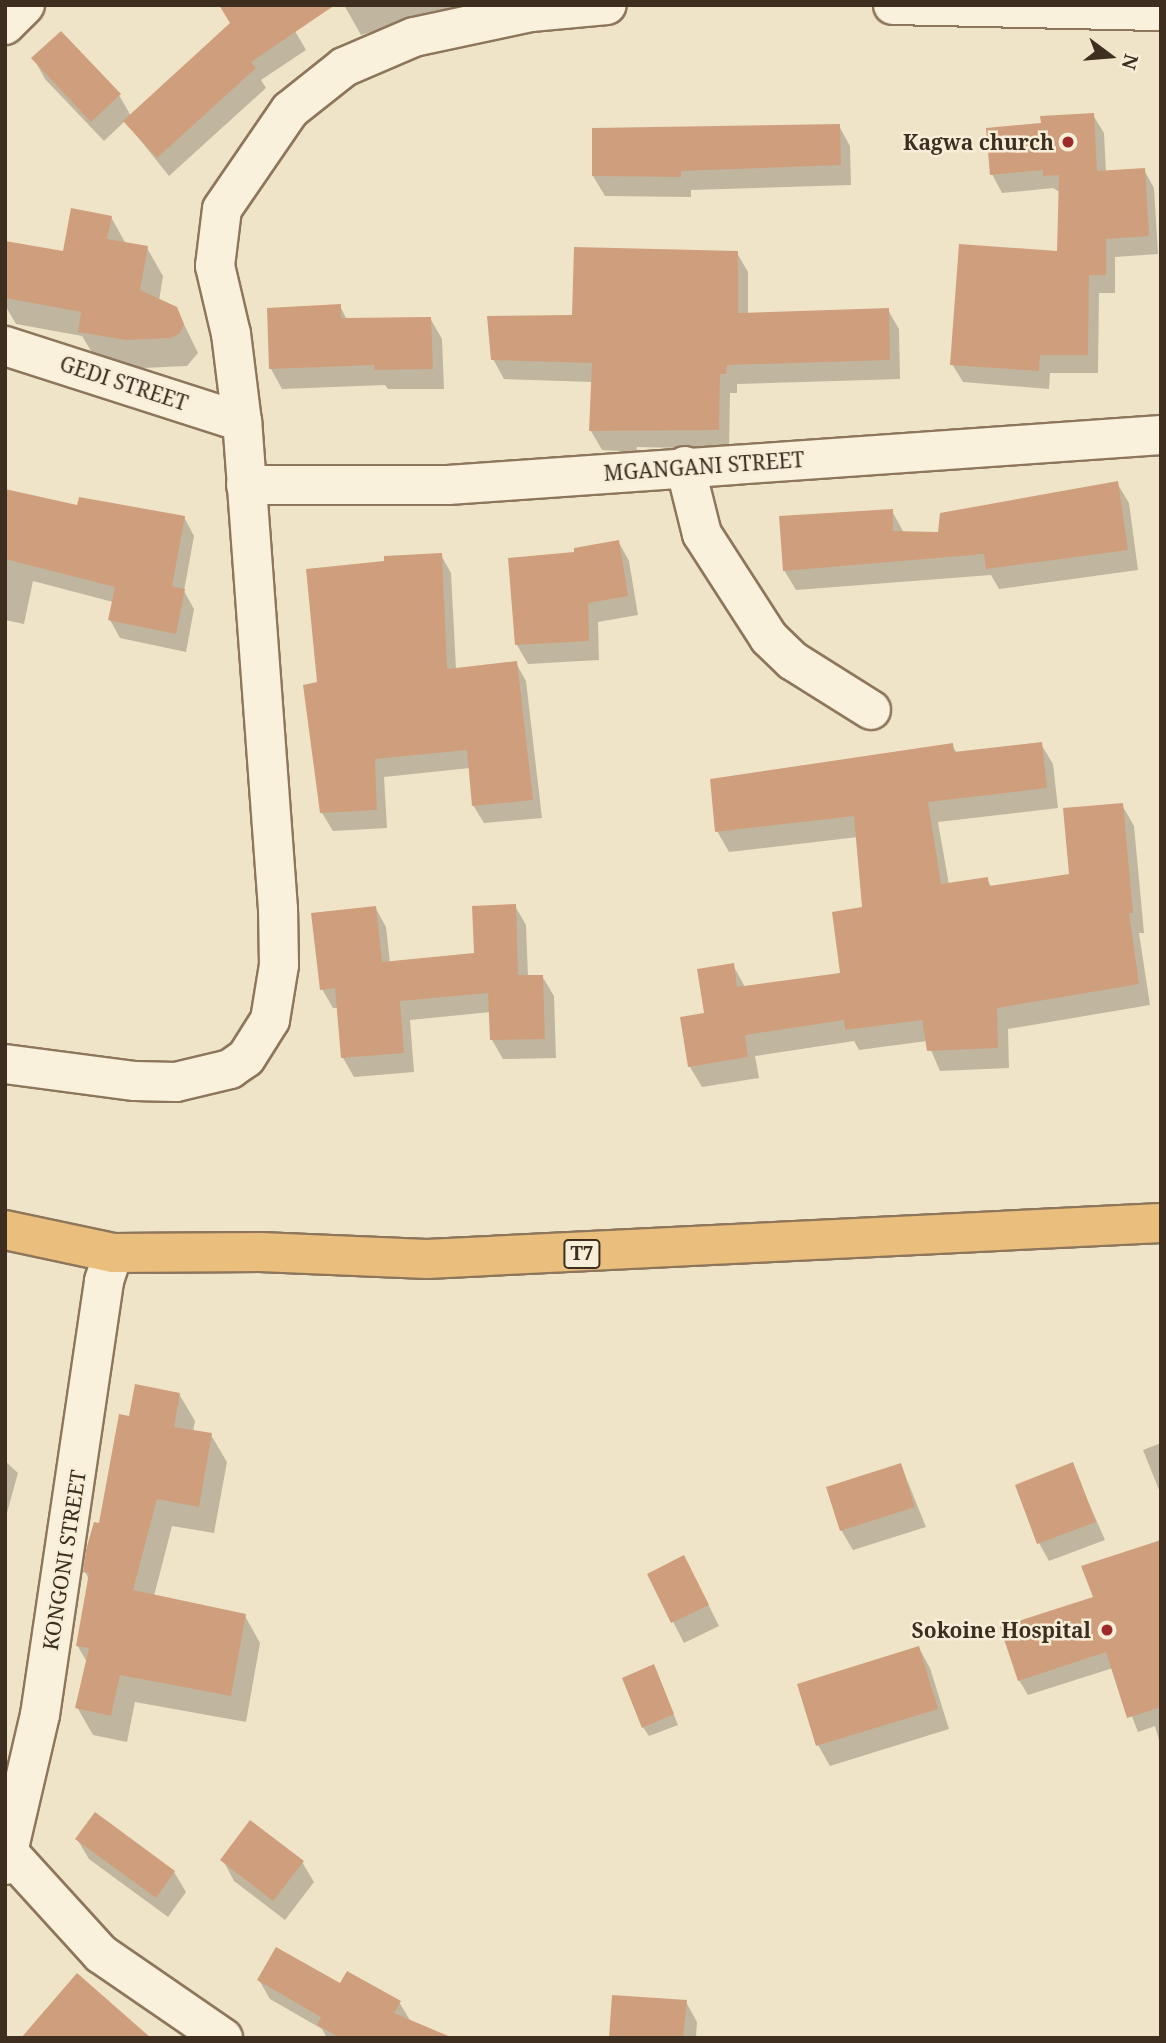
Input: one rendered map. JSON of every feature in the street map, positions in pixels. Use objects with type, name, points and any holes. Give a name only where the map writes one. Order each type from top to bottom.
[{"type":"highway","name":"T7","points":[[5,1230],[113,1253],[524,1256],[1161,1223]]},
{"type":"street","points":[[5,25],[25,5]]},
{"type":"street","points":[[5,1065],[123,1080],[176,1082],[230,1069],[246,1058],[270,1020],[279,965],[278,909],[242,422],[231,334],[215,266],[218,227],[236,185],[290,110],[344,67],[414,37],[531,12],[607,5]]},
{"type":"street","points":[[893,5],[1161,10]]},
{"type":"street","name":"GEDI STREET","points":[[5,346],[242,422]]},
{"type":"street","name":"MGANGANI STREET","points":[[246,485],[448,485],[685,466],[1161,435]]},
{"type":"street","points":[[685,466],[702,534],[769,638],[793,661],[871,710]]},
{"type":"street","name":"KONGONI STREET","points":[[7,1859],[40,1715],[104,1281],[113,1253]]},
{"type":"street","points":[[7,1859],[101,1954],[223,2038]]},
{"type":"building","points":[[219,5],[335,5],[251,62],[256,68],[157,158],[123,121],[230,23]]},
{"type":"building","points":[[61,31],[121,94],[91,122],[31,58]]},
{"type":"building","points":[[1094,113],[1097,171],[1145,168],[1149,236],[1106,239],[1106,275],[1089,275],[1088,355],[1040,355],[1039,371],[950,365],[959,244],[1057,251],[1059,175],[1043,176],[1043,170],[990,175],[986,128],[1041,123],[1040,116]]},
{"type":"building","points":[[840,124],[841,165],[681,171],[681,177],[592,176],[592,128]]},
{"type":"building","points":[[71,208],[112,216],[107,239],[148,246],[140,290],[177,307],[184,324],[180,333],[171,338],[126,340],[78,332],[81,312],[5,298],[5,241],[63,251]]},
{"type":"building","points":[[574,247],[738,251],[738,313],[889,308],[890,360],[727,365],[726,374],[720,374],[719,430],[589,431],[592,363],[491,360],[487,316],[572,315]]},
{"type":"building","points":[[341,304],[341,318],[431,317],[433,369],[374,370],[374,365],[269,369],[267,308]]},
{"type":"building","points":[[1118,481],[1128,550],[986,569],[984,554],[783,571],[779,516],[893,509],[893,531],[938,532],[940,513]]},
{"type":"building","points":[[5,489],[77,505],[79,497],[185,516],[172,586],[185,589],[176,634],[108,620],[115,587],[5,559]]},
{"type":"building","points":[[619,540],[628,596],[588,603],[589,641],[515,645],[508,558],[574,552],[574,548]]},
{"type":"building","points":[[442,553],[447,669],[517,661],[533,800],[472,806],[467,750],[375,759],[377,810],[320,813],[303,685],[317,682],[306,569],[384,561],[384,556]]},
{"type":"building","points":[[1042,742],[1047,788],[928,802],[941,884],[988,877],[989,886],[1069,874],[1063,808],[1123,803],[1133,913],[1129,913],[1139,984],[997,1008],[998,1048],[927,1051],[922,1020],[845,1030],[844,1020],[745,1035],[748,1057],[688,1067],[680,1017],[704,1013],[697,969],[734,963],[737,987],[840,973],[832,912],[862,907],[854,816],[715,832],[710,779],[953,743],[954,752]]},
{"type":"building","points":[[516,904],[518,975],[543,975],[545,1039],[490,1040],[488,993],[400,1001],[404,1053],[341,1058],[335,988],[320,990],[311,913],[376,906],[382,962],[474,953],[472,906]]},
{"type":"building","points":[[135,1384],[180,1393],[174,1427],[212,1433],[199,1507],[157,1499],[133,1590],[246,1614],[231,1696],[120,1675],[111,1716],[75,1708],[89,1648],[76,1646],[89,1573],[83,1572],[86,1550],[94,1522],[99,1523],[119,1414],[129,1416]]},
{"type":"building","points":[[1073,1462],[1096,1522],[1037,1544],[1015,1485]]},
{"type":"building","points":[[901,1463],[915,1507],[840,1531],[826,1487]]},
{"type":"building","points":[[1161,1540],[1161,1707],[1127,1718],[1106,1652],[1018,1681],[1000,1627],[1093,1597],[1081,1566]]},
{"type":"building","points":[[684,1555],[709,1605],[671,1623],[647,1574]]},
{"type":"building","points":[[919,1646],[938,1709],[816,1746],[797,1684]]},
{"type":"building","points":[[654,1664],[674,1714],[642,1728],[622,1678]]},
{"type":"building","points":[[95,1812],[175,1871],[156,1898],[75,1839]]},
{"type":"building","points":[[250,1820],[304,1861],[273,1901],[220,1860]]},
{"type":"building","points":[[276,1947],[340,1983],[347,1971],[401,2001],[394,2013],[453,2038],[341,2038],[317,2025],[321,2017],[257,1980]]},
{"type":"building","points":[[77,1973],[151,2038],[21,2038]]},
{"type":"building","points":[[612,1995],[687,2000],[683,2038],[609,2038]]},
{"type":"place","name":"Kagwa church","points":[[1068,142]]},
{"type":"place","name":"Sokoine Hospital","points":[[1107,1630]]}]
